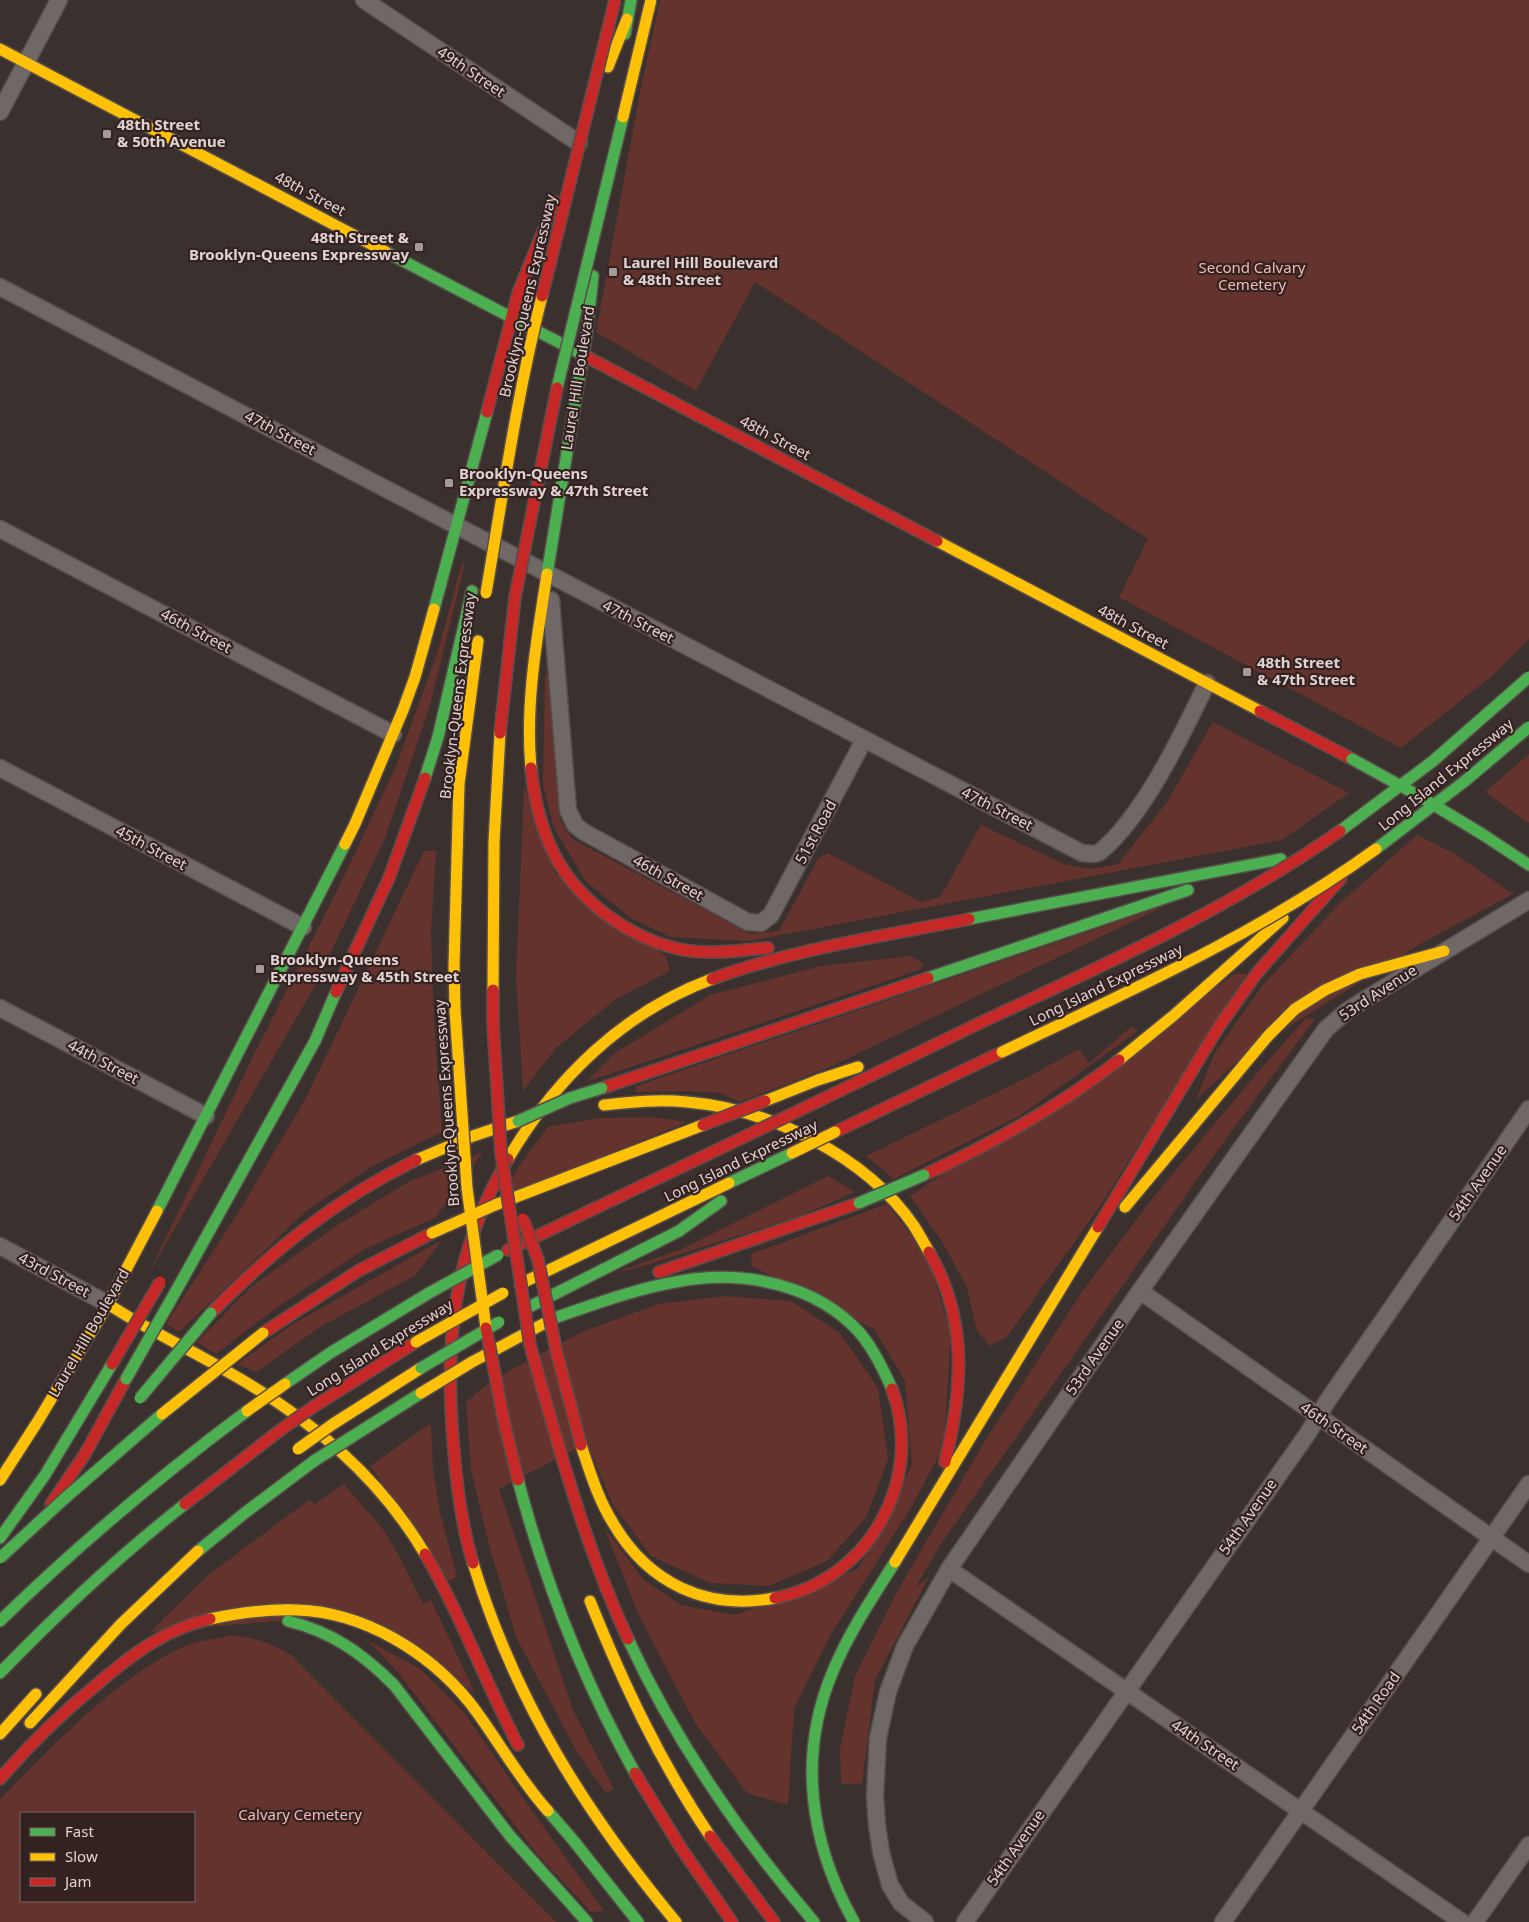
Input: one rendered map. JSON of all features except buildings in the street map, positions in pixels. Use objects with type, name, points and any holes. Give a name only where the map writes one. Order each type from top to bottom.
[{"type":"main road","name":"Brooklyn-Queens Expressway","points":[[485,598],[517,410],[538,311],[615,0]]},
{"type":"main road","points":[[620,66],[631,0]]},
{"type":"main road","points":[[544,1436],[511,1214],[500,1154],[493,990],[494,812],[500,718],[515,597],[540,465],[567,339],[639,55],[651,0]]},
{"type":"main road","points":[[512,317],[518,293],[627,20]]},
{"type":"main road","name":"48th Street","points":[[0,49],[583,353],[1352,759],[1419,796],[1529,865]]},
{"type":"main road","name":"Laurel Hill Boulevard","points":[[547,574],[583,353],[616,94]]},
{"type":"main road","name":"Brooklyn-Queens Expressway","points":[[303,927],[355,824],[393,734],[417,669],[512,317]]},
{"type":"main road","points":[[480,554],[517,410]]},
{"type":"main road","points":[[547,574],[534,657],[530,747],[533,786],[540,821],[553,853],[562,867],[582,892],[608,915],[645,937],[666,945],[684,950],[711,952],[758,948],[827,948]]},
{"type":"main road","points":[[0,1571],[57,1496],[85,1454],[315,1041],[336,991],[386,886],[416,807],[445,711],[473,586]]},
{"type":"main road","name":"Brooklyn-Queens Expressway","points":[[480,631],[459,784],[454,957],[455,1010],[462,1131],[478,1279],[497,1395],[518,1480],[550,1589],[576,1652],[607,1721],[658,1811],[692,1865],[732,1922]]},
{"type":"main road","name":"Long Island Expressway","points":[[0,1621],[96,1530],[196,1448],[330,1353],[429,1293],[498,1255],[1146,944],[1260,882],[1315,847],[1420,770],[1469,731],[1529,677]]},
{"type":"main road","points":[[518,1121],[570,1098],[1331,842],[1371,819],[1476,739],[1529,690]]},
{"type":"main road","points":[[24,1730],[106,1639],[179,1568],[234,1521],[314,1461],[472,1362],[614,1287],[859,1203],[924,1175],[1033,1119],[1075,1092],[1164,1023],[1382,832],[1525,723]]},
{"type":"main road","name":"Long Island Expressway","points":[[0,1673],[85,1590],[146,1535],[279,1431],[313,1407],[416,1342],[503,1293],[1207,953],[1269,919],[1333,878],[1420,818],[1442,801],[1525,723]]},
{"type":"main road","points":[[854,1922],[830,1875],[818,1829],[812,1784],[814,1738],[818,1714],[827,1685],[842,1651],[1200,1056],[1236,1001],[1277,950],[1382,832]]},
{"type":"main road","points":[[676,1922],[632,1869],[571,1780],[533,1714],[491,1618],[468,1543],[455,1472],[449,1381],[450,1342],[457,1284],[465,1250],[476,1219],[508,1157],[528,1125],[550,1096],[592,1053],[614,1033],[640,1015],[666,999],[693,986],[763,961],[1282,858]]},
{"type":"main road","name":"Laurel Hill Boulevard","points":[[0,1480],[38,1421],[108,1304],[303,927]]},
{"type":"main road","points":[[1066,1280],[1268,1036],[1295,1009],[1325,990],[1360,974],[1444,951]]},
{"type":"main road","points":[[293,1057],[336,991]]},
{"type":"main road","points":[[0,1558],[69,1493],[155,1419],[264,1334],[312,1300],[358,1271],[432,1233],[494,1205],[818,1080],[941,1042]]},
{"type":"main road","points":[[599,1106],[652,1100],[698,1103],[767,1120],[812,1138],[832,1149],[864,1172],[892,1199],[914,1226],[932,1256],[947,1292],[957,1331],[960,1368],[958,1406],[936,1494]]},
{"type":"main road","points":[[136,1402],[232,1290],[273,1252],[346,1198],[406,1163],[478,1133],[518,1121],[570,1112]]},
{"type":"main road","points":[[500,1154],[538,1260],[557,1354],[592,1479],[617,1533],[638,1559],[663,1579],[693,1594],[743,1602],[776,1598],[813,1585],[830,1576],[861,1551],[885,1515],[893,1497],[899,1476],[903,1441],[902,1422],[893,1386],[875,1352],[863,1337],[834,1310],[801,1293],[782,1286],[744,1278],[707,1278],[685,1280],[643,1289],[557,1317]]},
{"type":"main road","points":[[294,1452],[333,1424],[421,1368],[504,1320],[679,1232],[779,1159]]},
{"type":"main road","points":[[0,1538],[45,1474],[83,1415],[167,1270]]},
{"type":"main road","points":[[108,1304],[289,1409],[331,1444],[373,1484],[409,1528],[428,1559],[524,1757]]},
{"type":"main road","points":[[530,1345],[576,1506],[601,1577],[632,1652],[685,1747],[727,1813],[778,1880],[814,1922]]},
{"type":"main road","points":[[85,1454],[112,1426]]},
{"type":"main road","points":[[586,1588],[620,1672],[660,1754],[718,1847],[774,1922]]},
{"type":"main road","points":[[0,1779],[36,1739],[105,1677],[147,1645],[181,1627],[198,1621],[299,1610],[346,1619],[383,1633],[420,1654],[465,1696],[478,1712],[527,1786],[638,1922]]},
{"type":"main road","points":[[258,1613],[296,1622],[333,1638],[366,1658],[376,1667],[394,1686],[519,1847],[587,1922]]},
{"type":"main road","points":[[0,1734],[46,1683]]},
{"type":"main road","points":[[536,1778],[573,1840]]},
{"type":"street","points":[[0,112],[59,0]]},
{"type":"street","name":"49th Street","points":[[364,0],[579,143]]},
{"type":"street","name":"47th Street","points":[[0,287],[1076,850],[1094,854],[1105,848],[1118,833],[1148,792],[1167,760],[1207,683]]},
{"type":"street","name":"46th Street","points":[[0,528],[393,734]]},
{"type":"street","name":"Laurel Hill Boulevard","points":[[547,574],[553,612],[568,810],[575,825]]},
{"type":"street","name":"51st Road","points":[[764,921],[774,910],[864,740]]},
{"type":"street","name":"45th Street","points":[[0,768],[303,927]]},
{"type":"street","name":"46th Street","points":[[575,825],[584,832],[744,920],[756,924],[764,921]]},
{"type":"street","name":"53rd Avenue","points":[[925,1922],[898,1899],[890,1885],[877,1825],[876,1766],[882,1713],[896,1669],[916,1624],[949,1569],[1140,1291],[1326,1029],[1347,1011],[1364,1000],[1529,900]]},
{"type":"street","name":"44th Street","points":[[0,1008],[206,1116]]},
{"type":"street","name":"54th Avenue","points":[[965,1922],[1125,1691],[1308,1433],[1529,1110]]},
{"type":"street","name":"43rd Street","points":[[0,1246],[108,1304]]},
{"type":"street","name":"46th Street","points":[[1140,1291],[1529,1564]]},
{"type":"street","name":"54th Road","points":[[1223,1922],[1529,1484]]},
{"type":"street","name":"44th Street","points":[[949,1569],[1462,1922]]},
{"type":"street","points":[[1475,1922],[1529,1845]]},
{"type":"green space","name":"Second Calvary Cemetery","points":[[660,0],[1529,0],[1529,639],[1492,676],[1401,748],[1119,597],[1148,539],[755,282],[696,391],[596,332],[641,87]]},
{"type":"green space","points":[[465,563],[429,709],[385,838],[316,984],[149,1273],[252,1058],[335,895],[396,766],[438,651],[461,566]]},
{"type":"green space","points":[[549,668],[560,819],[572,839],[751,934],[779,931],[818,859],[828,853],[921,902],[940,897],[981,825],[1064,864],[1091,869],[1118,864],[1167,802],[1213,722],[1349,793],[1282,840],[750,941],[670,937],[631,918],[586,882],[554,828],[543,785],[545,678]]},
{"type":"green space","points":[[1529,754],[1529,823],[1485,792]]},
{"type":"green space","points":[[524,787],[556,874],[666,956],[670,971],[616,999],[556,1048],[523,1091],[516,977]]},
{"type":"green space","points":[[1417,835],[1455,854],[1513,894],[1422,943],[1244,1055],[1196,1100],[1214,1054],[1262,986],[1340,903]]},
{"type":"green space","points":[[424,851],[436,851],[431,933],[434,1021],[442,1132],[369,1168],[305,1212],[179,1332],[166,1324],[238,1213],[305,1100]]},
{"type":"green space","points":[[1169,904],[832,1066],[740,1102],[720,1093],[684,1091],[635,1092],[636,1086]]},
{"type":"green space","points":[[911,956],[923,963],[922,969],[586,1082],[615,1053],[710,995],[821,966]]},
{"type":"green space","points":[[1235,974],[1247,974],[1102,1203],[1007,1337],[990,1346],[977,1331],[966,1285],[941,1240],[910,1196]]},
{"type":"green space","points":[[1306,1018],[1315,1019],[1222,1144],[941,1544],[915,1588],[929,1577],[875,1680],[862,1784],[841,1784],[840,1749],[855,1676],[898,1590],[985,1441],[1082,1292],[1155,1195]]},
{"type":"green space","points":[[1131,1027],[1138,1031],[1021,1115],[894,1179],[866,1156],[1024,1079],[1079,1049],[1089,1063]]},
{"type":"green space","points":[[652,1117],[687,1122],[499,1199],[520,1165],[548,1127],[600,1118]]},
{"type":"green space","points":[[483,1152],[435,1218],[365,1249],[279,1306],[216,1354],[197,1342],[251,1287],[336,1226],[408,1182]]},
{"type":"green space","points":[[828,1176],[855,1192],[800,1216],[634,1269],[616,1272],[682,1249]]},
{"type":"green space","points":[[887,1204],[927,1256],[951,1332],[944,1446],[909,1511],[830,1636],[794,1709],[788,1805],[747,1793],[695,1723],[639,1616],[604,1527],[643,1579],[681,1605],[735,1615],[858,1569],[912,1465],[905,1381],[874,1329],[752,1266],[751,1254]]},
{"type":"green space","points":[[442,1240],[416,1275],[320,1327],[256,1372],[237,1364],[293,1324]]},
{"type":"green space","points":[[725,1296],[791,1301],[840,1333],[878,1388],[888,1459],[866,1518],[827,1561],[769,1586],[710,1583],[651,1556],[613,1505],[587,1443],[499,1489],[573,1710],[614,1789],[606,1793],[578,1754],[516,1637],[488,1541],[471,1469],[466,1402],[491,1381],[582,1332],[658,1304]]},
{"type":"green space","points":[[431,1423],[433,1469],[440,1513],[457,1577],[449,1581],[370,1466]]},
{"type":"green space","points":[[344,1484],[382,1528],[397,1552],[423,1604],[431,1600],[475,1693],[359,1614],[150,1632],[206,1577],[309,1500],[315,1504]]},
{"type":"green space","name":"Calvary Cemetery","points":[[233,1635],[270,1644],[291,1655],[556,1922],[0,1922],[0,1799],[86,1714],[110,1694],[160,1659],[196,1642]]},
{"type":"green space","points":[[368,1641],[419,1668],[464,1712],[604,1911],[591,1912],[537,1854],[397,1671]]},
{"type":"traffic: fast","points":[[625,34],[631,0]]},
{"type":"traffic: fast","points":[[557,388],[623,117]]},
{"type":"traffic: fast","points":[[386,252],[587,357]]},
{"type":"traffic: fast","points":[[547,574],[587,331],[593,276]]},
{"type":"traffic: fast","points":[[434,609],[487,412]]},
{"type":"traffic: fast","points":[[425,778],[438,737],[472,591]]},
{"type":"traffic: fast","points":[[1340,831],[1433,761],[1529,677]]},
{"type":"traffic: fast","points":[[1376,849],[1465,781],[1529,727]]},
{"type":"traffic: fast","points":[[1352,759],[1482,834]]},
{"type":"traffic: fast","points":[[1482,834],[1529,865]]},
{"type":"traffic: fast","points":[[157,1211],[345,844]]},
{"type":"traffic: fast","points":[[969,919],[1281,859]]},
{"type":"traffic: fast","points":[[928,978],[1188,890]]},
{"type":"traffic: fast","points":[[181,1282],[315,1041],[336,992]]},
{"type":"traffic: fast","points":[[518,1121],[570,1098],[602,1088]]},
{"type":"traffic: fast","points":[[729,1183],[792,1153]]},
{"type":"traffic: fast","points":[[859,1203],[924,1175]]},
{"type":"traffic: fast","points":[[525,1309],[679,1231],[721,1201]]},
{"type":"traffic: fast","points":[[429,1293],[498,1255]]},
{"type":"traffic: fast","points":[[557,1317],[603,1301],[681,1281],[729,1278],[777,1285],[800,1292],[842,1316],[860,1333],[870,1346],[892,1389]]},
{"type":"traffic: fast","points":[[126,1379],[181,1282]]},
{"type":"traffic: fast","points":[[285,1384],[330,1353],[429,1293]]},
{"type":"traffic: fast","points":[[140,1398],[211,1313]]},
{"type":"traffic: fast","points":[[421,1368],[499,1322]]},
{"type":"traffic: fast","points":[[0,1538],[45,1475],[112,1364]]},
{"type":"traffic: fast","points":[[350,1438],[421,1393]]},
{"type":"traffic: fast","points":[[0,1621],[59,1565],[120,1512],[247,1411]]},
{"type":"traffic: fast","points":[[0,1558],[64,1499],[162,1414]]},
{"type":"traffic: fast","points":[[314,1461],[350,1438]]},
{"type":"traffic: fast","points":[[198,1551],[314,1461]]},
{"type":"traffic: fast","points":[[518,1480],[540,1556],[567,1630],[582,1667],[635,1773]]},
{"type":"traffic: fast","points":[[0,1673],[90,1586],[136,1544],[185,1504]]},
{"type":"traffic: fast","points":[[854,1922],[839,1892],[827,1861],[819,1830],[814,1799],[812,1767],[815,1735],[822,1703],[839,1657],[846,1642],[895,1562]]},
{"type":"traffic: fast","points":[[288,1621],[319,1631],[346,1645],[370,1663],[394,1685],[510,1836],[587,1922]]},
{"type":"traffic: fast","points":[[628,1639],[667,1715],[711,1787],[760,1856],[814,1922]]},
{"type":"traffic: fast","points":[[548,1811],[638,1922]]},
{"type":"traffic: slow","points":[[623,117],[651,0]]},
{"type":"traffic: slow","points":[[608,67],[627,19]]},
{"type":"traffic: slow","points":[[0,49],[386,252]]},
{"type":"traffic: slow","points":[[486,593],[518,407],[542,296]]},
{"type":"traffic: slow","points":[[937,541],[1260,711]]},
{"type":"traffic: slow","points":[[531,768],[531,695],[547,574]]},
{"type":"traffic: slow","points":[[345,844],[403,710],[415,677],[434,609]]},
{"type":"traffic: slow","points":[[455,1010],[454,966],[459,784],[478,641]]},
{"type":"traffic: slow","points":[[493,990],[494,842],[500,733]]},
{"type":"traffic: slow","points":[[1002,1052],[1194,959],[1287,908],[1376,849]]},
{"type":"traffic: slow","points":[[1119,1060],[1173,1016],[1283,918]]},
{"type":"traffic: slow","points":[[1125,1207],[1268,1036],[1295,1009],[1325,990],[1360,974],[1444,951]]},
{"type":"traffic: slow","points":[[508,1159],[547,1102],[594,1051],[621,1029],[649,1010],[680,993],[712,979]]},
{"type":"traffic: slow","points":[[455,1010],[467,1188],[486,1328]]},
{"type":"traffic: slow","points":[[765,1101],[818,1080],[858,1067]]},
{"type":"traffic: slow","points":[[604,1105],[677,1101],[719,1106],[751,1114],[814,1140],[870,1178],[894,1201],[914,1226],[929,1252]]},
{"type":"traffic: slow","points":[[416,1160],[473,1136],[518,1121]]},
{"type":"traffic: slow","points":[[495,1205],[703,1125]]},
{"type":"traffic: slow","points":[[792,1153],[835,1132]]},
{"type":"traffic: slow","points":[[520,1284],[729,1183]]},
{"type":"traffic: slow","points":[[432,1233],[495,1205]]},
{"type":"traffic: slow","points":[[0,1480],[38,1421],[108,1304],[157,1211]]},
{"type":"traffic: slow","points":[[895,1562],[1098,1227]]},
{"type":"traffic: slow","points":[[416,1342],[503,1293]]},
{"type":"traffic: slow","points":[[108,1304],[259,1390],[314,1429],[364,1474],[407,1526],[425,1554]]},
{"type":"traffic: slow","points":[[472,1362],[545,1323]]},
{"type":"traffic: slow","points":[[162,1414],[263,1333]]},
{"type":"traffic: slow","points":[[421,1393],[472,1362]]},
{"type":"traffic: slow","points":[[333,1424],[421,1368]]},
{"type":"traffic: slow","points":[[247,1411],[285,1384]]},
{"type":"traffic: slow","points":[[298,1449],[333,1424]]},
{"type":"traffic: slow","points":[[581,1445],[599,1495],[613,1523],[627,1544],[643,1562],[661,1577],[681,1588],[703,1596],[726,1600],[750,1601],[775,1598]]},
{"type":"traffic: slow","points":[[30,1723],[121,1624],[198,1551]]},
{"type":"traffic: slow","points":[[473,1563],[490,1614],[510,1662],[556,1753],[612,1839],[676,1922]]},
{"type":"traffic: slow","points":[[590,1601],[629,1692],[659,1751],[710,1836]]},
{"type":"traffic: slow","points":[[210,1619],[242,1613],[275,1610],[322,1612],[347,1618],[393,1638],[435,1667],[454,1684],[470,1703],[527,1785],[548,1811]]},
{"type":"traffic: slow","points":[[0,1734],[36,1694]]},
{"type":"traffic: jam","points":[[542,296],[615,0]]},
{"type":"traffic: jam","points":[[487,412],[518,293],[555,202]]},
{"type":"traffic: jam","points":[[587,357],[937,541]]},
{"type":"traffic: jam","points":[[515,597],[557,388]]},
{"type":"traffic: jam","points":[[500,733],[515,597]]},
{"type":"traffic: jam","points":[[1260,711],[1352,759]]},
{"type":"traffic: jam","points":[[531,768],[539,814],[555,856],[578,889],[609,917],[645,938],[684,950],[716,952],[768,948]]},
{"type":"traffic: jam","points":[[336,992],[389,878],[425,778]]},
{"type":"traffic: jam","points":[[986,1020],[1077,978],[1212,910],[1298,859],[1340,831]]},
{"type":"traffic: jam","points":[[1098,1227],[1218,1028],[1257,973],[1341,878]]},
{"type":"traffic: jam","points":[[712,979],[807,951],[969,919]]},
{"type":"traffic: jam","points":[[602,1088],[928,978]]},
{"type":"traffic: jam","points":[[493,990],[493,1024],[501,1153],[530,1345]]},
{"type":"traffic: jam","points":[[796,1112],[986,1020]]},
{"type":"traffic: jam","points":[[835,1132],[1002,1052]]},
{"type":"traffic: jam","points":[[924,1175],[975,1150],[1049,1109],[1119,1060]]},
{"type":"traffic: jam","points":[[703,1125],[765,1101]]},
{"type":"traffic: jam","points":[[748,1135],[796,1112]]},
{"type":"traffic: jam","points":[[508,1250],[748,1135]]},
{"type":"traffic: jam","points":[[473,1563],[463,1522],[455,1465],[450,1374],[452,1337],[456,1300],[475,1230],[489,1194],[508,1159]]},
{"type":"traffic: jam","points":[[211,1313],[282,1247],[332,1209],[387,1175],[416,1160]]},
{"type":"traffic: jam","points":[[659,1272],[859,1203]]},
{"type":"traffic: jam","points":[[523,1219],[538,1260],[557,1354],[581,1445]]},
{"type":"traffic: jam","points":[[263,1333],[358,1271],[432,1233]]},
{"type":"traffic: jam","points":[[929,1252],[942,1277],[950,1303],[956,1329],[958,1355],[956,1408],[945,1462]]},
{"type":"traffic: jam","points":[[112,1364],[160,1282]]},
{"type":"traffic: jam","points":[[486,1328],[504,1422],[518,1480]]},
{"type":"traffic: jam","points":[[313,1407],[416,1342]]},
{"type":"traffic: jam","points":[[530,1345],[585,1531],[612,1603],[628,1639]]},
{"type":"traffic: jam","points":[[51,1504],[85,1454],[126,1379]]},
{"type":"traffic: jam","points":[[775,1598],[809,1588],[838,1570],[862,1548],[882,1520],[895,1490],[901,1457],[900,1423],[892,1389]]},
{"type":"traffic: jam","points":[[279,1431],[313,1407]]},
{"type":"traffic: jam","points":[[185,1504],[279,1431]]},
{"type":"traffic: jam","points":[[425,1554],[462,1625],[518,1745]]},
{"type":"traffic: jam","points":[[0,1779],[22,1754],[58,1719],[121,1664],[148,1645],[178,1629],[210,1619]]},
{"type":"traffic: jam","points":[[635,1773],[681,1848],[732,1922]]},
{"type":"traffic: jam","points":[[710,1836],[774,1922]]},
{"type":"place","name":"48th Street & 50th Avenue","points":[[107,134]]},
{"type":"place","name":"48th Street & Brooklyn-Queens Expressway","points":[[419,247]]},
{"type":"place","name":"Laurel Hill Boulevard & 48th Street","points":[[613,272]]},
{"type":"place","name":"Brooklyn-Queens Expressway & 47th Street","points":[[449,483]]},
{"type":"place","name":"48th Street & 47th Street","points":[[1247,672]]},
{"type":"place","name":"Brooklyn-Queens Expressway & 45th Street","points":[[260,969]]}]
